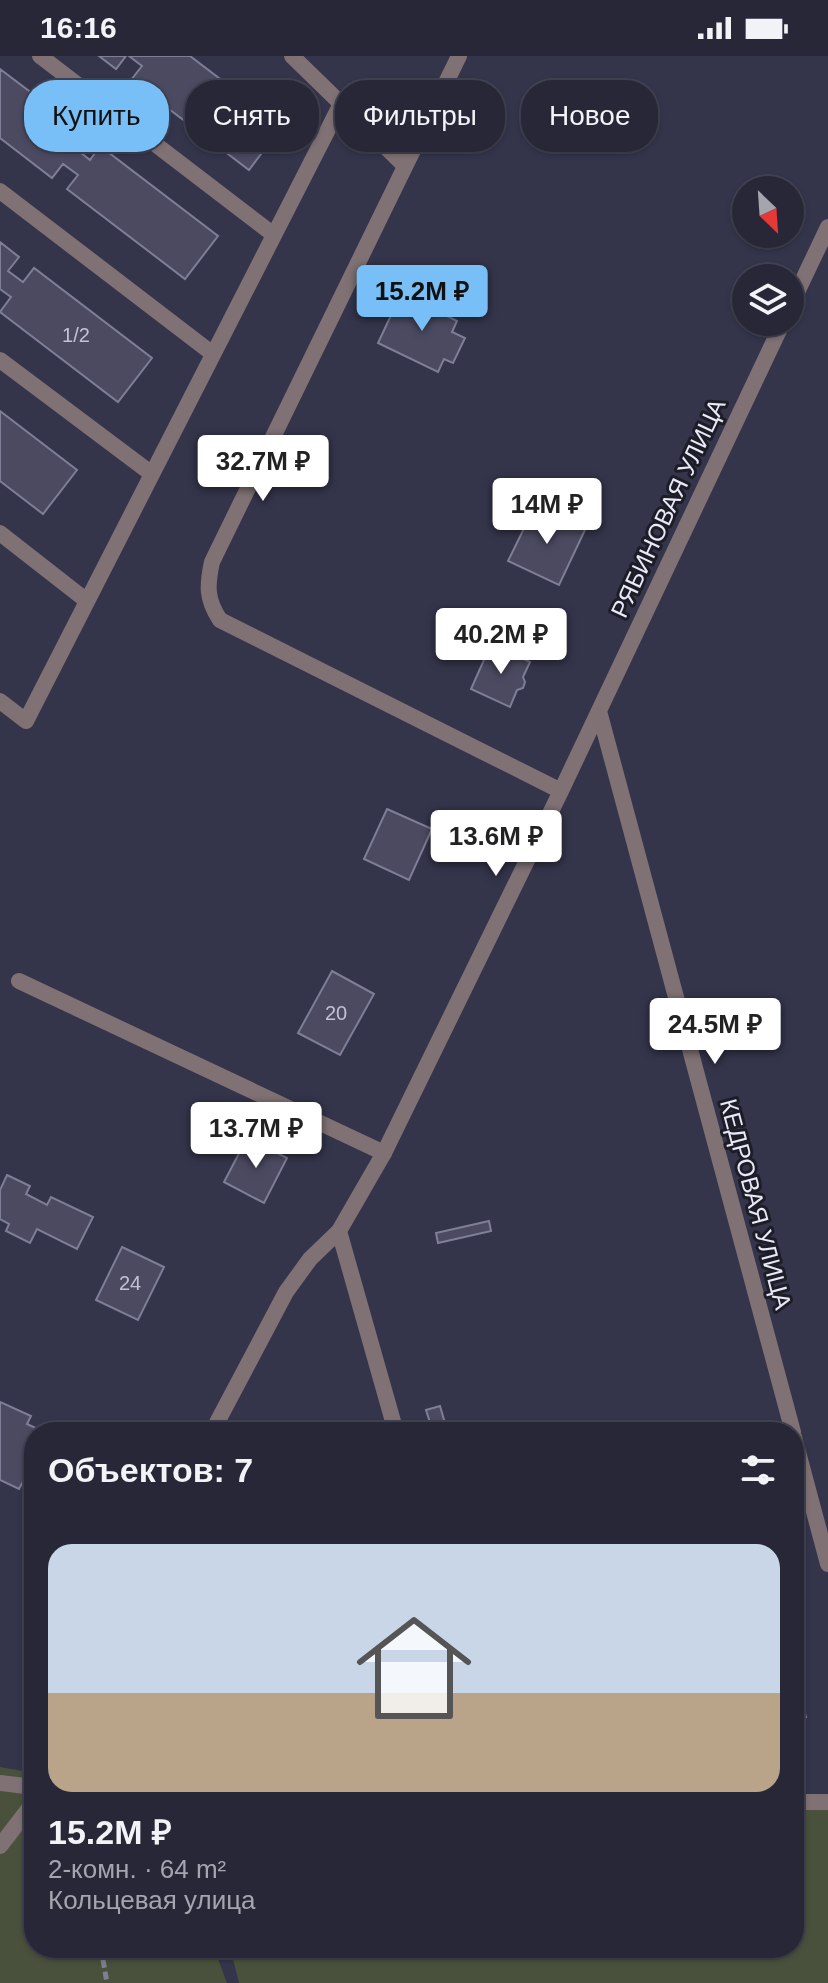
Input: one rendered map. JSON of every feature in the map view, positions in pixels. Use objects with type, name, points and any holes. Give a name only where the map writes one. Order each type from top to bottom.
[{"type":"street","points":[[40,56],[274,235]]},
{"type":"street","points":[[292,56],[335,98]]},
{"type":"street","points":[[459,56],[212,562],[207,587],[210,606],[220,620],[561,791]]},
{"type":"street","points":[[0,701],[26,721],[335,116]]},
{"type":"street","points":[[391,152],[405,166]]},
{"type":"street","points":[[0,191],[213,354]]},
{"type":"street","points":[[804,278],[828,227]]},
{"type":"street","name":"РЯБИНОВАЯ УЛИЦА","points":[[217,1422],[286,1292],[310,1259],[339,1231],[384,1153],[561,791],[776,336]]},
{"type":"street","points":[[0,360],[152,474]]},
{"type":"street","points":[[0,533],[87,601]]},
{"type":"street","name":"КЕДРОВАЯ УЛИЦА","points":[[599,711],[790,1422]]},
{"type":"street","points":[[19,981],[384,1153]]},
{"type":"street","points":[[339,1231],[393,1422]]},
{"type":"street","name":"КЕДРОВАЯ УЛИЦА","points":[[804,1475],[828,1564]]},
{"type":"street","points":[[0,1783],[24,1786]]},
{"type":"street","points":[[804,1802],[828,1802]]},
{"type":"street","points":[[0,1846],[24,1815]]},
{"type":"path","points":[[103,1958],[107,1983]]},
{"type":"green space","points":[[0,1767],[24,1771],[24,1958],[218,1958],[227,1983],[0,1983]]},
{"type":"green space","points":[[828,1806],[828,1983],[239,1983],[233,1958],[804,1958],[804,1807]]},
{"type":"building","points":[[99,56],[126,56],[116,69]]},
{"type":"building","points":[[129,56],[190,56],[222,80],[185,80],[185,121],[169,109],[169,80],[131,80],[142,66]]},
{"type":"building","points":[[0,69],[24,87],[24,152],[80,152],[90,160],[96,152],[108,152],[218,236],[185,279],[67,189],[78,175],[63,164],[52,178],[0,138]]},
{"type":"building","points":[[225,152],[262,152],[249,170]]},
{"type":"building","points":[[0,242],[19,257],[8,271],[23,282],[34,268],[152,358],[118,402],[0,312],[11,297],[0,289]]},
{"type":"building","points":[[401,294],[417,302],[420,296],[436,301],[444,307],[441,313],[457,321],[452,332],[465,338],[453,363],[444,359],[438,372],[378,343]]},
{"type":"building","points":[[0,411],[77,470],[43,514],[0,481]]},
{"type":"building","points":[[535,506],[585,530],[559,585],[508,561]]},
{"type":"building","points":[[491,644],[530,662],[523,677],[523,688],[517,690],[510,707],[471,689]]},
{"type":"building","points":[[387,809],[432,829],[409,880],[364,859]]},
{"type":"building","points":[[332,971],[374,994],[340,1055],[298,1033]]},
{"type":"building","points":[[247,1138],[287,1158],[264,1203],[224,1182]]},
{"type":"building","points":[[7,1175],[30,1186],[26,1194],[47,1205],[51,1197],[93,1217],[77,1249],[37,1229],[30,1243],[6,1231],[9,1224],[0,1219],[0,1190]]},
{"type":"building","points":[[489,1221],[491,1231],[438,1243],[436,1233]]},
{"type":"building","points":[[122,1247],[164,1267],[138,1320],[96,1300]]},
{"type":"building","points":[[0,1402],[31,1416],[28,1422],[24,1422],[24,1480],[19,1489],[0,1480]]},
{"type":"building","points":[[440,1406],[445,1422],[430,1422],[426,1410]]}]
